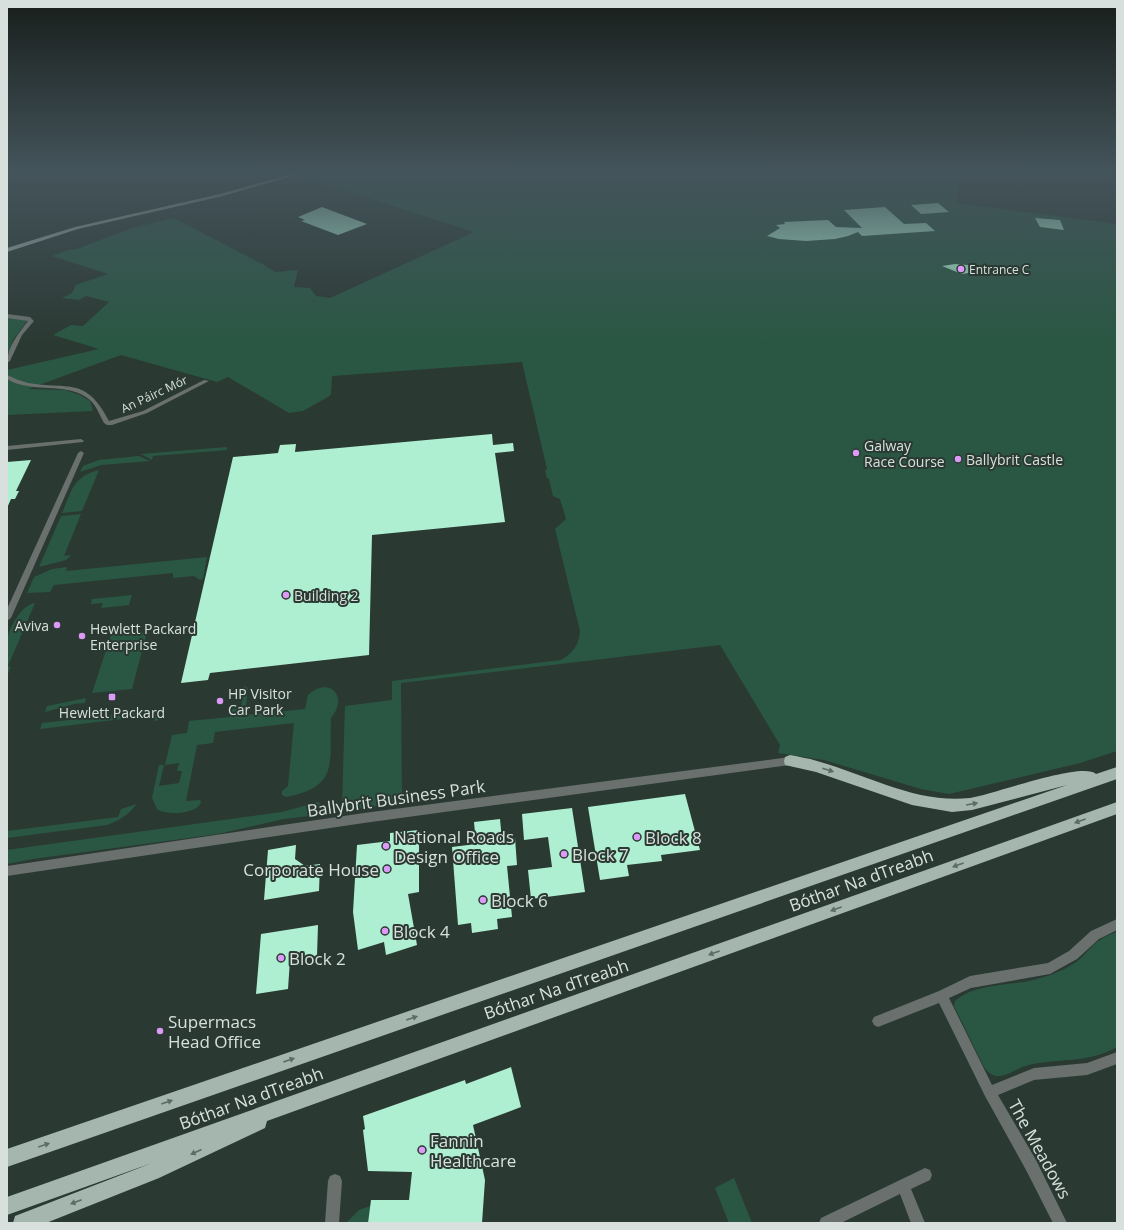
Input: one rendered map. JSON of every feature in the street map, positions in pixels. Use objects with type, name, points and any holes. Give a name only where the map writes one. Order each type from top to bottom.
[{"type":"highway","points":[[790,761],[816,766],[912,799],[952,806],[972,804],[1063,779],[1111,774]]},
{"type":"highway","name":"Bóthar Na dTreabh","points":[[7,1158],[1111,774]]},
{"type":"highway","name":"Bóthar Na dTreabh","points":[[7,1206],[1117,808]]},
{"type":"highway","points":[[22,1223],[153,1172],[320,1094]]},
{"type":"main road","points":[[7,250],[80,227]]},
{"type":"street","points":[[7,316],[25,317],[31,321],[20,335],[7,361]]},
{"type":"street","name":"An Páirc Mór","points":[[7,377],[19,383],[31,386],[74,389],[93,400],[107,423],[112,423],[145,412],[206,381]]},
{"type":"street","points":[[7,448],[81,441]]},
{"type":"street","points":[[7,618],[81,453]]},
{"type":"street","name":"Ballybrit Business Park","points":[[7,871],[364,818],[790,761]]},
{"type":"street","points":[[878,1021],[942,996],[970,982],[1050,968],[1073,955],[1095,935],[1117,924]]},
{"type":"street","name":"The Meadows","points":[[942,996],[989,1092],[1031,1165],[1060,1223]]},
{"type":"street","name":"The Meadows","points":[[989,1092],[1034,1074],[1086,1069],[1117,1058]]},
{"type":"street","points":[[826,1223],[925,1175]]},
{"type":"street","points":[[332,1223],[335,1181]]},
{"type":"street","points":[[903,1186],[918,1223]]},
{"type":"green space","name":"Galway Race Course","points":[[192,227],[275,272],[298,270],[294,287],[310,288],[316,296],[330,298],[474,232],[460,227],[1117,227],[1117,751],[1080,763],[949,794],[921,789],[824,760],[778,753],[780,745],[720,645],[401,683],[402,803],[355,809],[342,805],[345,706],[392,700],[392,681],[561,660],[575,648],[577,644],[580,631],[555,529],[566,519],[560,499],[553,496],[549,479],[547,478],[545,471],[547,469],[522,362],[332,376],[331,394],[328,397],[303,411],[289,413],[228,377],[217,382],[121,355],[28,389],[66,390],[80,395],[90,401],[93,411],[7,415],[7,370],[99,349],[53,335],[71,325],[83,326],[109,302],[86,296],[79,300],[62,298],[72,293],[76,285],[108,274],[52,256],[68,250],[77,249],[132,228]]},
{"type":"green space","points":[[7,317],[27,321],[13,340],[7,356]]},
{"type":"green space","points":[[227,447],[227,450],[153,456],[152,460],[141,454]]},
{"type":"green space","points":[[139,456],[150,461],[101,465],[80,472],[83,466],[99,460]]},
{"type":"green space","points":[[99,470],[82,511],[62,513],[74,486],[78,481],[90,473]]},
{"type":"green space","points":[[81,514],[64,556],[71,555],[66,560],[39,567],[61,516]]},
{"type":"green space","points":[[207,557],[203,579],[200,580],[194,576],[173,578],[173,573],[54,585],[50,592],[27,593],[34,577],[52,569],[67,567],[66,571]]},
{"type":"green space","points":[[132,595],[129,605],[101,608],[103,603],[91,604],[92,599]]},
{"type":"green space","points":[[35,603],[8,666],[11,667],[7,676],[7,641],[10,630],[21,612],[25,608]]},
{"type":"green space","points":[[147,632],[132,689],[92,693],[111,635]]},
{"type":"green space","points":[[244,686],[248,688],[245,715],[305,709],[308,695],[316,689],[323,687],[330,688],[334,691],[337,696],[338,703],[331,718],[330,760],[328,770],[323,779],[316,787],[303,793],[286,797],[282,795],[282,791],[288,786],[294,723],[215,732],[213,743],[197,745],[186,801],[200,800],[201,803],[198,807],[187,812],[180,813],[167,813],[157,809],[152,798],[159,765],[164,765],[159,786],[179,783],[182,771],[177,771],[179,763],[165,765],[172,735],[187,733],[189,721],[230,717],[231,709],[241,708]]},
{"type":"green space","points":[[86,698],[85,703],[74,704],[45,712],[47,706]]},
{"type":"green space","points":[[155,710],[160,713],[158,720],[156,721],[152,720],[153,715],[126,718],[128,713]]},
{"type":"green space","points":[[123,714],[122,719],[40,729],[42,723]]},
{"type":"green space","points":[[318,802],[323,806],[317,815],[284,819],[218,834],[33,859],[7,864],[7,850],[282,812]]},
{"type":"green space","points":[[137,804],[124,817],[107,825],[7,838],[7,831],[118,817],[121,809]]},
{"type":"green space","points":[[1117,932],[1117,1047],[1105,1053],[1082,1059],[1037,1063],[1000,1076],[992,1075],[984,1067],[954,1006],[955,1001],[964,995],[984,988],[1042,978],[1055,973],[1077,961],[1093,945],[1108,935]]},
{"type":"green space","points":[[734,1178],[752,1223],[729,1223],[715,1188]]},
{"type":"green space","points":[[370,1206],[368,1223],[346,1223],[359,1210]]},
{"type":"building","points":[[318,227],[358,227],[338,235]]},
{"type":"building","points":[[779,227],[931,227],[935,231],[862,236],[858,232],[835,239],[806,241],[779,239],[767,236]]},
{"type":"building","points":[[1043,227],[1063,227],[1064,230]]},
{"type":"building","name":"Entrance C","points":[[955,264],[968,265],[980,271],[962,274],[942,266]]},
{"type":"building","name":"Building 2","points":[[492,434],[493,445],[513,443],[514,451],[495,453],[505,522],[372,535],[369,655],[210,673],[208,680],[181,683],[233,457],[278,453],[280,445],[296,444],[295,452]]},
{"type":"building","points":[[31,460],[16,491],[19,491],[15,499],[11,499],[7,508],[7,462]]},
{"type":"building","name":"Block 8","points":[[685,794],[700,850],[661,855],[662,861],[627,865],[629,876],[600,880],[588,807]]},
{"type":"building","name":"Block 7","points":[[572,808],[585,892],[531,899],[528,870],[552,867],[548,837],[524,840],[522,814]]},
{"type":"building","points":[[500,819],[502,840],[515,838],[517,865],[507,866],[512,917],[497,919],[498,929],[472,933],[471,923],[458,925],[452,847],[476,844],[474,822]]},
{"type":"building","points":[[419,830],[419,892],[408,894],[417,945],[386,955],[384,942],[358,950],[353,912],[357,845],[390,841],[390,833]]},
{"type":"building","points":[[296,845],[295,859],[305,866],[320,864],[319,891],[264,900],[268,850]]},
{"type":"building","name":"Block 2","points":[[318,925],[317,956],[290,960],[288,989],[256,994],[261,934]]},
{"type":"building","name":"Fannin Healthcare","points":[[511,1067],[521,1107],[473,1125],[485,1180],[482,1223],[368,1223],[371,1200],[409,1200],[412,1172],[368,1171],[363,1130],[365,1129],[363,1116],[465,1080],[466,1084]]},
{"type":"place","name":"Entrance C","points":[[961,269]]},
{"type":"place","name":"Galway Race Course","points":[[856,453]]},
{"type":"place","name":"Ballybrit Castle","points":[[958,459]]},
{"type":"place","name":"Building 2","points":[[286,595]]},
{"type":"place","name":"Aviva","points":[[57,625]]},
{"type":"place","name":"Hewlett Packard Enterprise","points":[[82,636]]},
{"type":"place","name":"Hewlett Packard","points":[[112,697]]},
{"type":"place","name":"HP Visitor Car Park","points":[[220,701]]},
{"type":"place","name":"Block 8","points":[[637,837]]},
{"type":"place","name":"National Roads Design Office","points":[[386,846]]},
{"type":"place","name":"Block 7","points":[[564,854]]},
{"type":"place","name":"Corporate House","points":[[387,869]]},
{"type":"place","name":"Block 6","points":[[483,900]]},
{"type":"place","name":"Block 4","points":[[385,931]]},
{"type":"place","name":"Block 2","points":[[281,958]]},
{"type":"place","name":"Supermacs Head Office","points":[[160,1031]]},
{"type":"place","name":"Fannin Healthcare","points":[[422,1150]]}]
